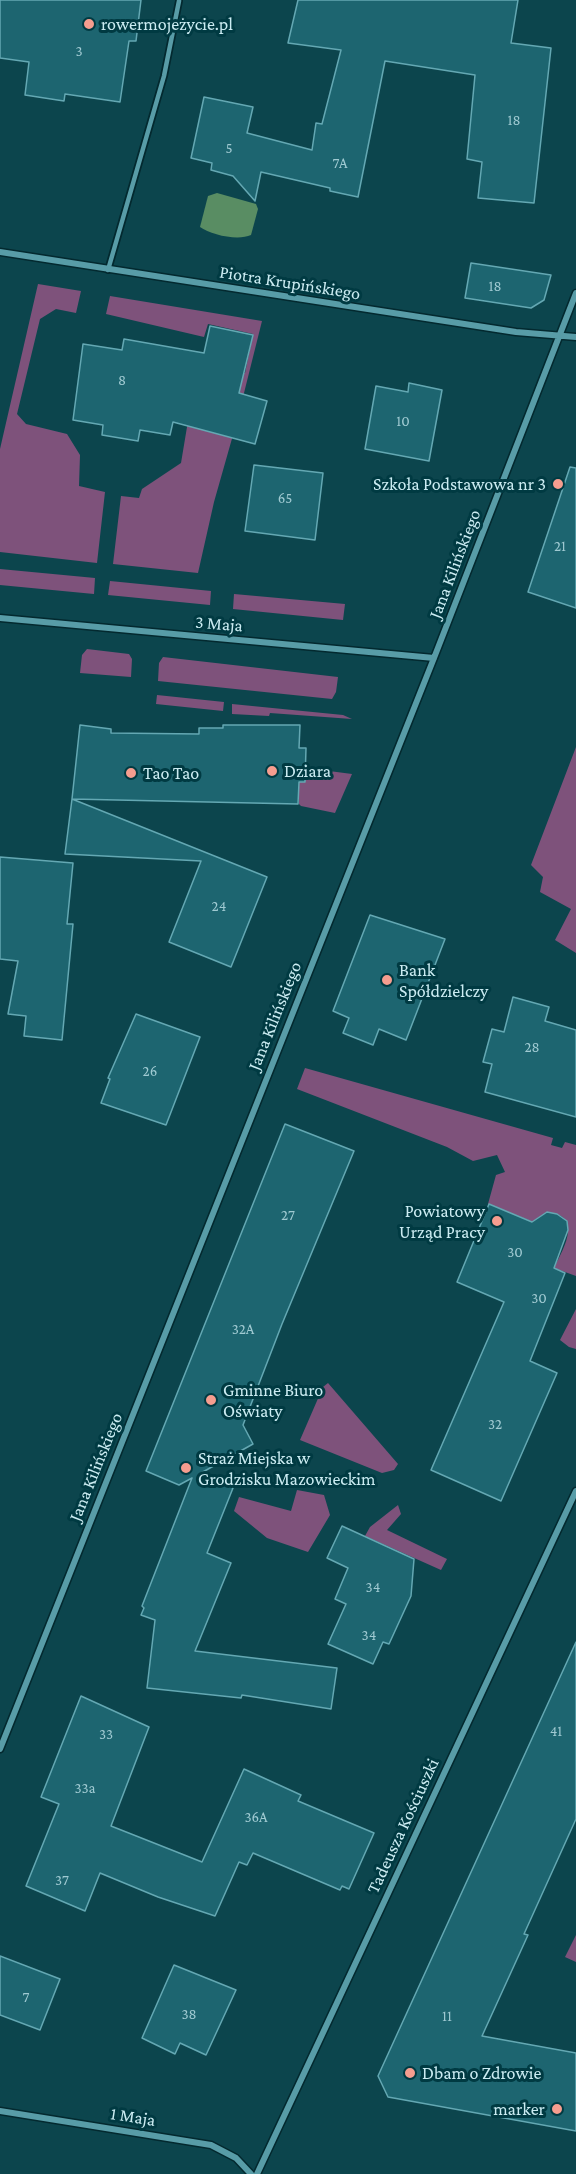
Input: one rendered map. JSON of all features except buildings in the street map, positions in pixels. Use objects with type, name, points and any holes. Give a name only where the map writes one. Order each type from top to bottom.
[{"type":"street","name":"Piotra Krupińskiego","points":[[0,252],[505,331],[576,337]]},
{"type":"street","name":"Jana Kilińskiego","points":[[0,1749],[434,658],[576,293]]},
{"type":"street","name":"3 Maja","points":[[0,618],[434,658]]},
{"type":"street","name":"Tadeusza Kościuszki","points":[[256,2174],[576,1491]]},
{"type":"street","name":"1 Maja","points":[[0,2111],[211,2145],[236,2158],[251,2174]]},
{"type":"lane","points":[[108,270],[164,76],[179,1]]},
{"type":"shaded area","points":[[217,193],[256,204],[258,209],[251,235],[246,237],[225,236],[200,227],[208,196]]},
{"type":"shaded area","points":[[38,284],[81,291],[76,313],[56,309],[40,319],[17,414],[26,424],[67,434],[80,455],[79,486],[105,492],[97,563],[0,552],[0,449]]},
{"type":"shaded area","points":[[110,296],[262,321],[243,397],[223,391],[228,369],[245,373],[253,334],[208,324],[204,337],[106,314]]},
{"type":"shaded area","points":[[194,385],[233,435],[214,502],[198,573],[113,564],[121,496],[139,498],[142,489],[181,463]]},
{"type":"shaded area","points":[[0,569],[95,578],[94,594],[0,585]]},
{"type":"shaded area","points":[[110,581],[211,591],[210,605],[108,595]]},
{"type":"shaded area","points":[[234,594],[345,604],[343,620],[233,609]]},
{"type":"shaded area","points":[[87,649],[129,654],[132,659],[131,677],[80,673],[82,655]]},
{"type":"shaded area","points":[[163,657],[338,677],[336,692],[332,699],[158,681],[159,663]]},
{"type":"shaded area","points":[[157,695],[224,702],[223,711],[156,704]]},
{"type":"shaded area","points":[[232,704],[343,715],[352,719],[270,713],[269,716],[232,714]]},
{"type":"shaded area","points":[[576,747],[576,953],[555,940],[571,909],[540,892],[543,877],[531,865]]},
{"type":"shaded area","points":[[306,768],[352,774],[335,813],[299,804],[299,782],[305,782]]},
{"type":"shaded area","points":[[305,1068],[553,1138],[551,1145],[562,1148],[565,1142],[576,1145],[576,1276],[554,1268],[568,1232],[568,1225],[561,1216],[545,1215],[536,1223],[488,1204],[496,1175],[505,1172],[497,1155],[473,1161],[447,1147],[297,1089]]},
{"type":"shaded area","points":[[576,1309],[576,1349],[560,1340]]},
{"type":"shaded area","points":[[328,1383],[398,1464],[394,1470],[382,1473],[300,1440],[323,1387]]},
{"type":"shaded area","points":[[297,1490],[324,1495],[330,1515],[308,1552],[267,1538],[234,1511],[239,1497],[291,1511]]},
{"type":"shaded area","points":[[398,1505],[401,1514],[387,1530],[447,1559],[441,1570],[365,1536],[370,1527]]},
{"type":"shaded area","points":[[576,1935],[576,1962],[565,1957]]},
{"type":"place","name":"rowermojeżycie.pl","points":[[89,24]]},
{"type":"place","name":"Szkoła Podstawowa nr 3","points":[[558,484]]},
{"type":"place","name":"Dziara","points":[[272,771]]},
{"type":"place","name":"Tao Tao","points":[[131,773]]},
{"type":"place","name":"Bank Spółdzielczy","points":[[387,980]]},
{"type":"place","name":"Powiatowy Urząd Pracy","points":[[497,1221]]},
{"type":"place","name":"Gminne Biuro Oświaty","points":[[211,1400]]},
{"type":"place","name":"Straż Miejska w Grodzisku Mazowieckim","points":[[186,1468]]},
{"type":"place","name":"Dbam o Zdrowie","points":[[410,2073]]},
{"type":"place","name":"marker","points":[[557,2109]]}]
